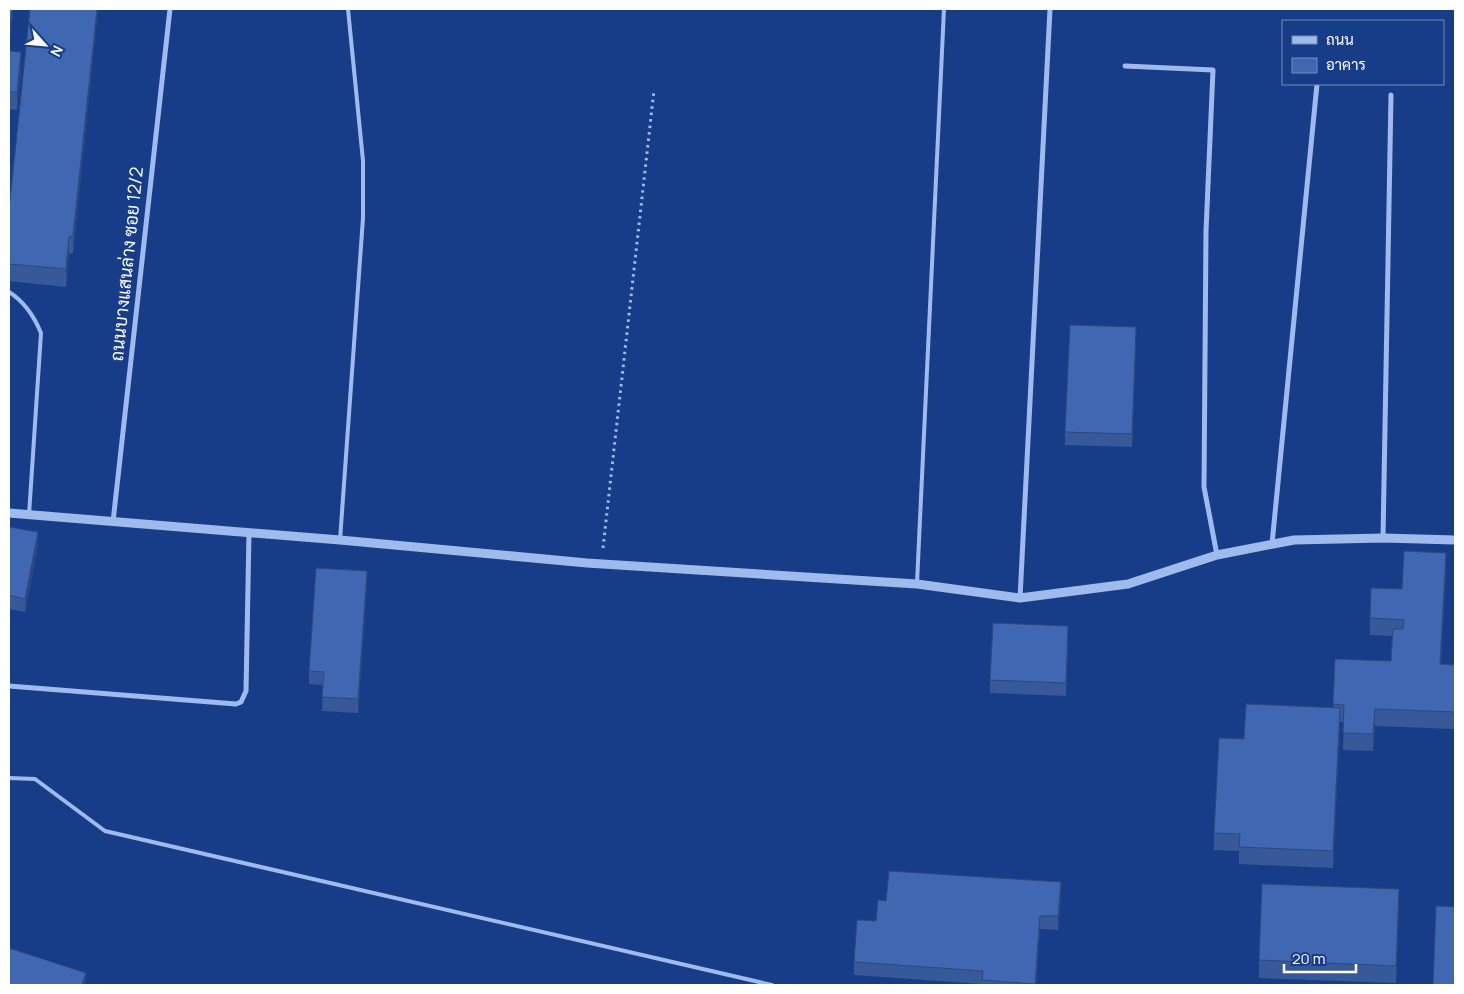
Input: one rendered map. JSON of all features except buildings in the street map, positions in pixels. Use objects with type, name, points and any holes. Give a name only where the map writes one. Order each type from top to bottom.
[{"type":"street","name":"ถนนบางแสนล่าง ซอย 12/2","points":[[113,522],[170,9]]},
{"type":"street","points":[[1020,598],[1050,9]]},
{"type":"street","points":[[1125,66],[1213,70],[1206,231],[1204,487],[1217,555]]},
{"type":"street","points":[[1272,544],[1318,85]]},
{"type":"street","points":[[1382,538],[1391,96]]},
{"type":"street","points":[[9,513],[340,540],[601,564],[917,584],[1020,598],[1128,584],[1217,555],[1294,540],[1382,538],[1455,540]]},
{"type":"street","points":[[9,686],[236,704],[242,702],[246,691],[250,533]]},
{"type":"lane","points":[[340,540],[363,218],[363,161],[348,9]]},
{"type":"lane","points":[[917,584],[944,9]]},
{"type":"lane","points":[[9,292],[18,297],[34,316],[41,333],[29,514]]},
{"type":"lane","points":[[9,778],[35,779],[105,831],[772,985]]},
{"type":"path","points":[[601,564],[654,90]]}]
